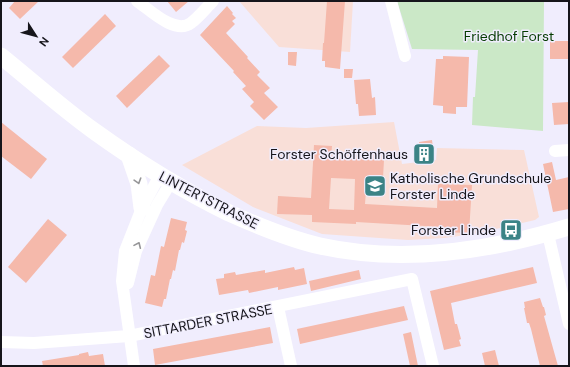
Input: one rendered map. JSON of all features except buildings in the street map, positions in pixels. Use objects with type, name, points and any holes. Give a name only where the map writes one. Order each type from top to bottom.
[{"type":"main road","name":"LINTERTSTRASSE","points":[[1,56],[93,130],[129,155],[209,203],[248,222],[295,239],[320,246],[344,250],[385,254],[420,254],[463,251],[548,234],[569,227]]},
{"type":"main road","points":[[129,155],[139,184],[142,208]]},
{"type":"street","points":[[137,1],[160,18],[179,27],[191,24],[213,1]]},
{"type":"street","points":[[392,1],[405,56]]},
{"type":"street","points":[[555,151],[569,150]]},
{"type":"street","points":[[134,366],[122,281],[125,251],[142,208],[166,178]]},
{"type":"street","points":[[125,296],[136,251],[157,205],[166,178]]},
{"type":"street","points":[[548,234],[569,324]]},
{"type":"street","name":"SITTARDER STRASSE","points":[[1,342],[34,343],[129,336],[412,279],[432,366]]},
{"type":"street","points":[[278,307],[291,366]]},
{"type":"shaded area","points":[[239,1],[353,1],[350,52],[279,47]]},
{"type":"shaded area","name":"Katholische Grundschule Forster Linde","points":[[394,122],[402,164],[436,160],[437,148],[524,150],[539,217],[535,220],[474,234],[444,238],[408,240],[322,234],[253,207],[182,165],[257,126],[306,128]]},
{"type":"green space","name":"Friedhof Forst","points":[[397,1],[544,1],[543,131],[472,125],[473,97],[475,97],[478,50],[412,49]]},
{"type":"place","name":"Forster Schöffenhaus","points":[[424,154]]},
{"type":"place","name":"Katholische Grundschule Forster Linde","points":[[375,186]]},
{"type":"place","name":"Forster Linde","points":[[511,230]]}]
